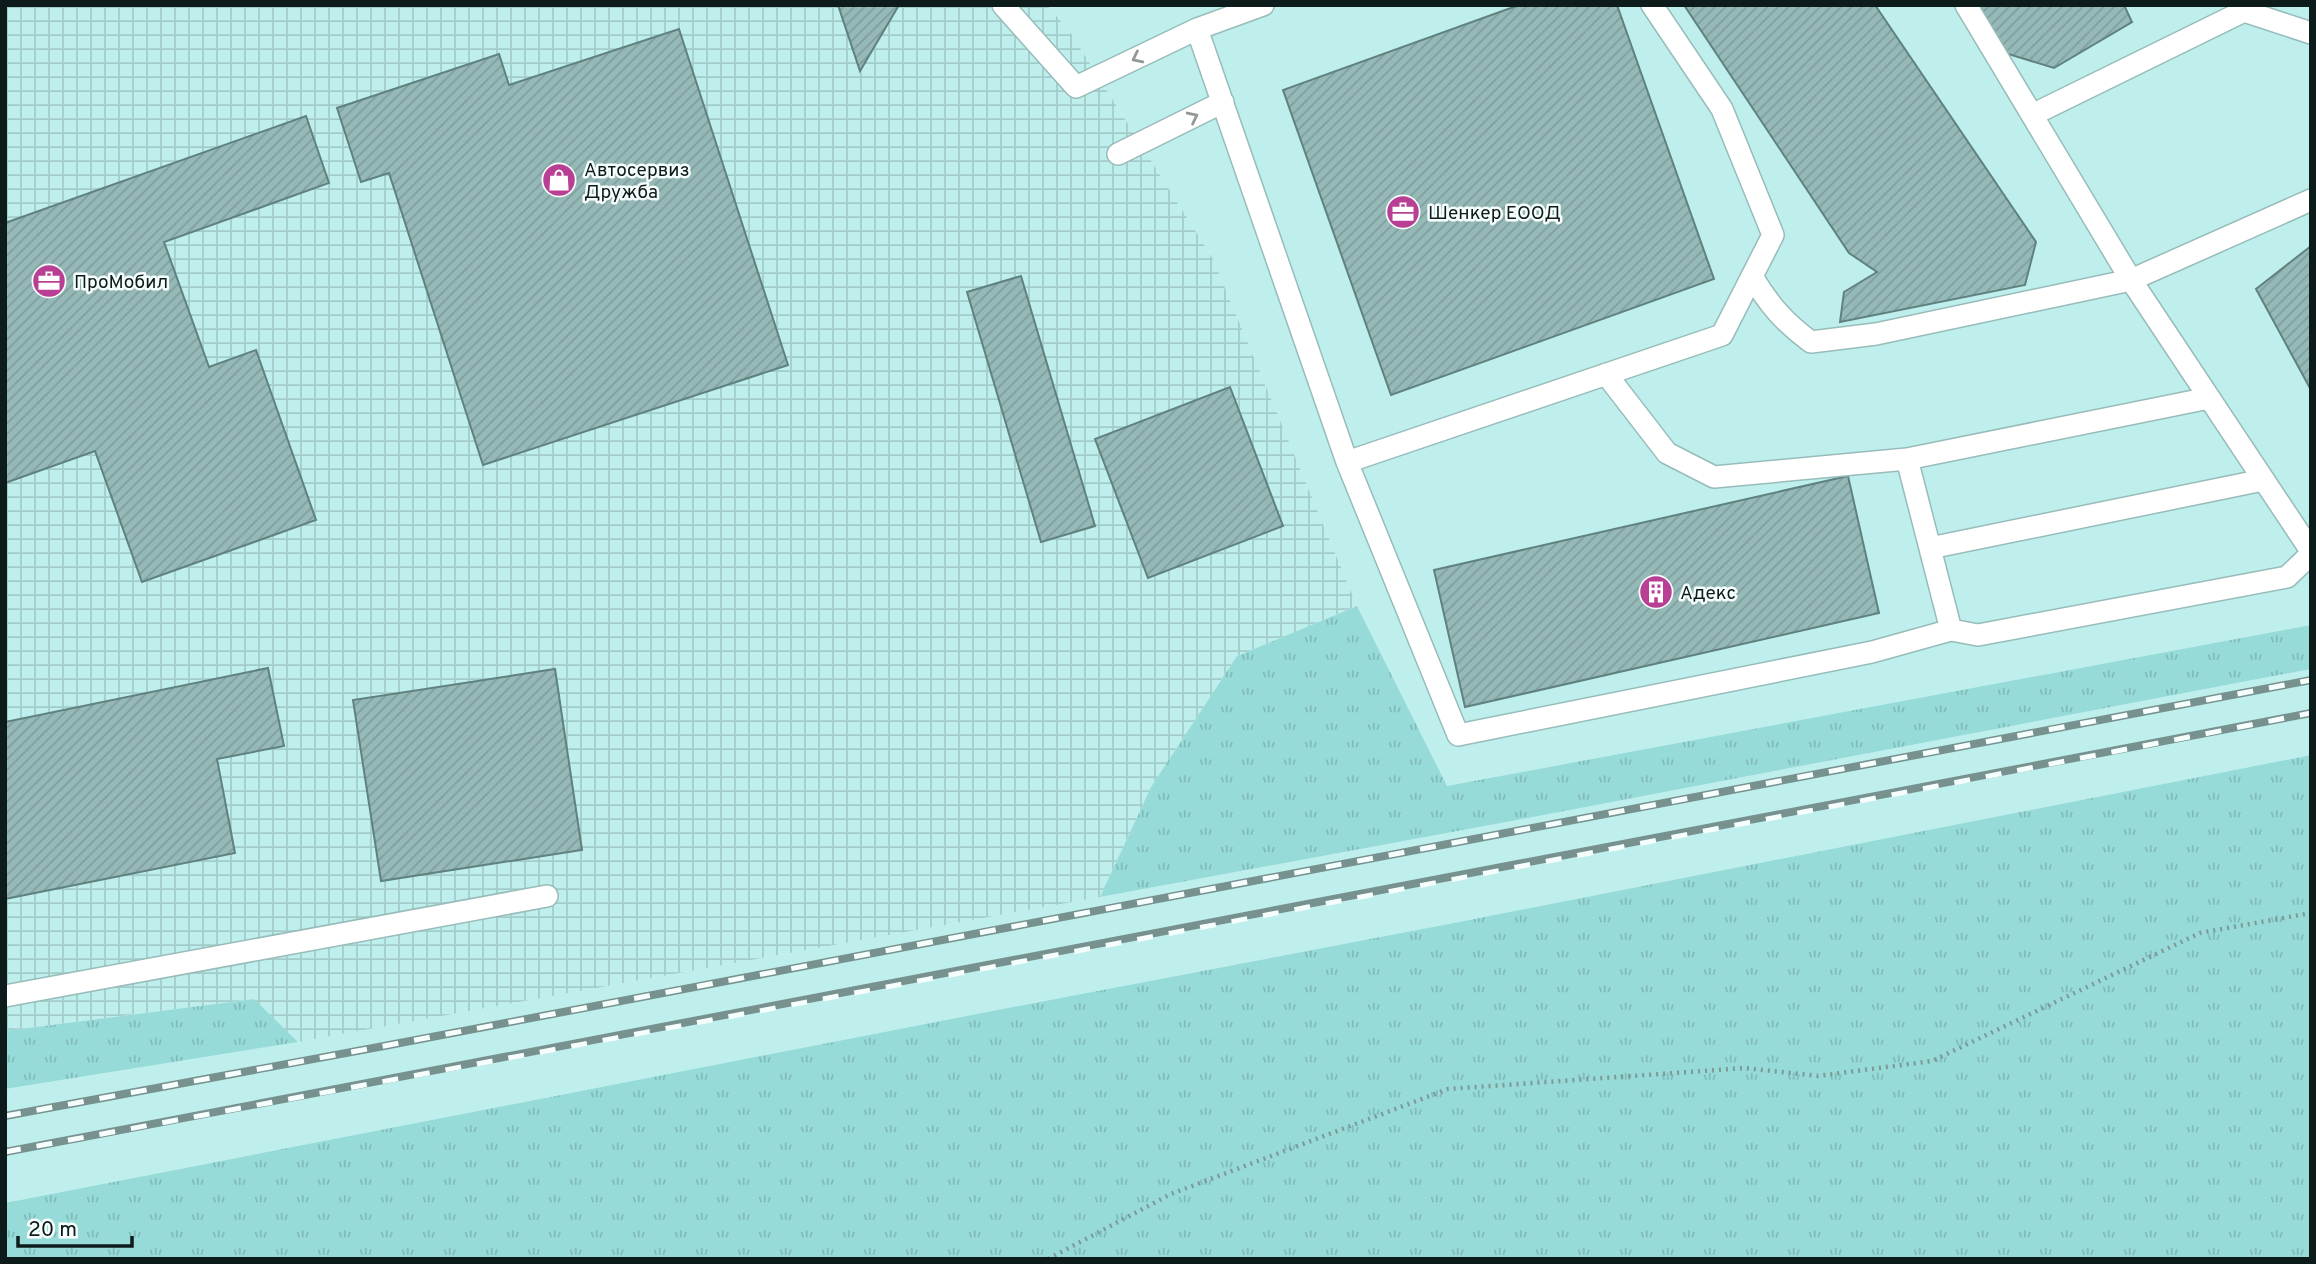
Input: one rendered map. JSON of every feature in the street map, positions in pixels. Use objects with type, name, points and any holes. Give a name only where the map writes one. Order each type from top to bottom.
[{"type":"lane","points":[[1003,5],[1076,88],[1198,29],[1263,5]]},
{"type":"lane","points":[[1347,462],[1722,335],[1773,235],[1722,109],[1652,5]]},
{"type":"lane","points":[[1198,29],[1347,462],[1458,735],[1872,652],[1951,630],[1978,635],[2287,577],[2311,553],[2131,280],[1966,5]]},
{"type":"lane","points":[[2032,115],[2243,8],[2311,33]]},
{"type":"lane","points":[[1118,154],[1223,103]]},
{"type":"lane","points":[[1752,276],[1767,301],[1789,326],[1811,342],[1876,334],[2131,280],[2311,200]]},
{"type":"lane","points":[[1606,374],[1667,453],[1714,477],[1907,459],[2209,398]]},
{"type":"lane","points":[[1907,459],[1951,630]]},
{"type":"lane","points":[[1930,548],[2263,480]]},
{"type":"lane","points":[[5,996],[547,897]]},
{"type":"path","points":[[1048,1259],[1171,1194],[1448,1089],[1745,1068],[1818,1076],[1932,1061],[2200,933],[2311,913]]},
{"type":"shaded area","points":[[5,5],[1047,5],[1070,32],[1213,259],[1357,606],[1237,656],[1151,787],[1100,897],[298,1042],[253,999],[5,1031]]},
{"type":"shaded area","points":[[1047,5],[2311,5],[2311,625],[1447,786],[1357,606],[1213,259],[1070,32]]},
{"type":"shaded area","points":[[2311,669],[2311,755],[5,1203],[5,1089],[298,1042],[1100,897]]},
{"type":"green space","points":[[1357,606],[1447,786],[2311,625],[2311,669],[1100,897],[1151,787],[1237,656]]},
{"type":"green space","points":[[2311,755],[2311,1259],[5,1259],[5,1203]]},
{"type":"green space","points":[[254,999],[298,1042],[5,1089],[5,1031]]},
{"type":"building","points":[[838,5],[899,5],[860,71]]},
{"type":"building","points":[[1519,5],[1617,5],[1714,279],[1391,395],[1283,90]]},
{"type":"building","points":[[1684,5],[1875,5],[2036,242],[2025,285],[1840,322],[1844,292],[1877,272],[1849,253]]},
{"type":"building","points":[[1974,5],[2124,5],[2132,22],[2054,68],[2008,54]]},
{"type":"building","points":[[679,29],[788,365],[483,465],[389,173],[361,182],[337,108],[499,54],[509,85]]},
{"type":"building","points":[[306,116],[329,183],[164,242],[209,367],[256,350],[316,520],[142,582],[95,451],[5,483],[5,223]]},
{"type":"building","points":[[2311,246],[2311,390],[2256,289]]},
{"type":"building","points":[[1021,276],[1095,526],[1041,542],[967,292]]},
{"type":"building","points":[[1230,387],[1283,526],[1148,578],[1095,439]]},
{"type":"building","name":"Адекс","points":[[1848,476],[1879,613],[1465,707],[1434,570]]},
{"type":"building","points":[[268,668],[284,746],[217,759],[235,853],[5,899],[5,722]]},
{"type":"building","points":[[555,669],[582,850],[381,881],[353,700]]},
{"type":"railway","points":[[5,1116],[2311,680]]},
{"type":"railway","points":[[5,1152],[1158,936],[2311,713]]},
{"type":"place","name":"Автосервиз Дружба","points":[[559,180]]},
{"type":"place","name":"Шенкер ЕООД","points":[[1403,212]]},
{"type":"place","name":"ПроМобил","points":[[49,281]]},
{"type":"place","name":"Адекс","points":[[1656,592]]}]
